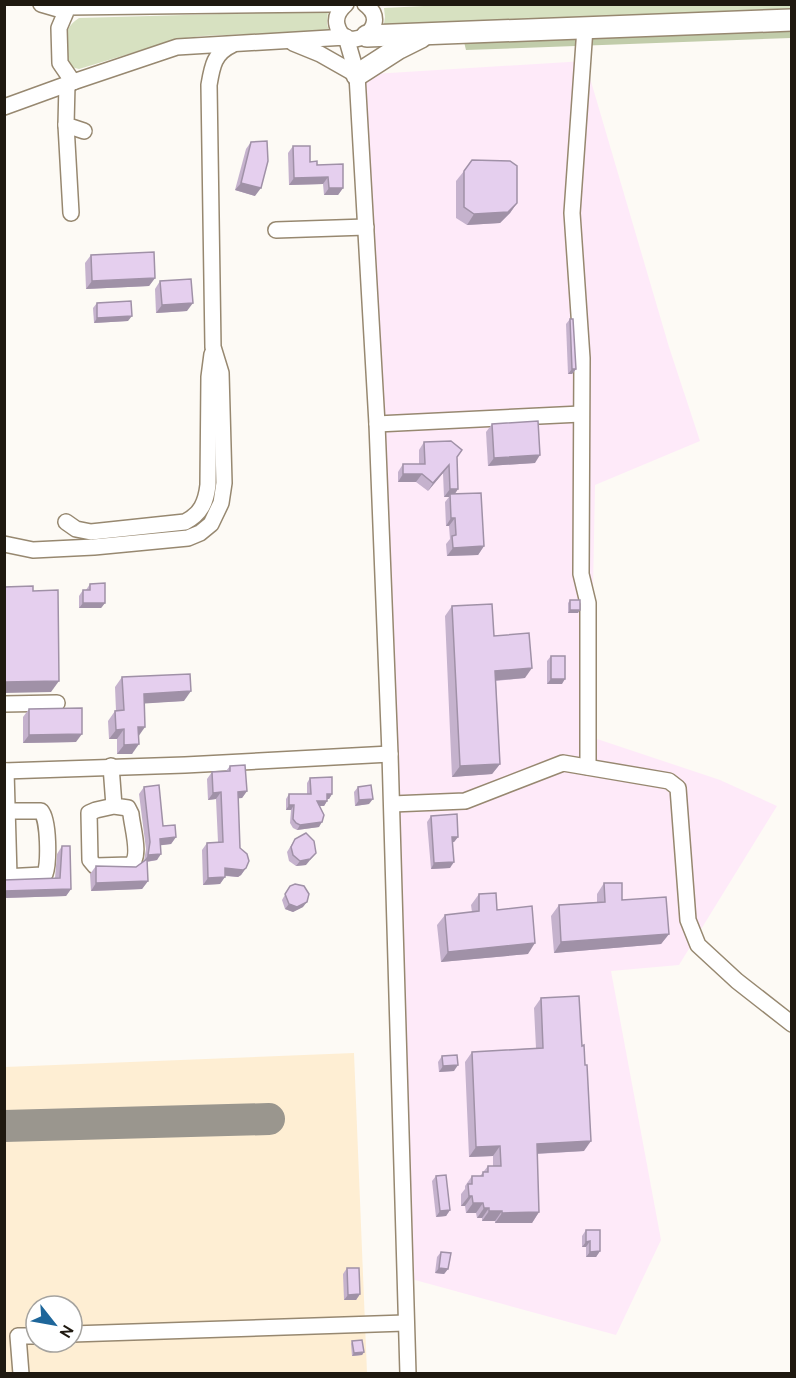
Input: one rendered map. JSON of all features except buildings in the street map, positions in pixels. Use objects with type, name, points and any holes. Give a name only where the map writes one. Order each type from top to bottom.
[{"type":"highway","points":[[356,37],[792,20]]},
{"type":"highway","points":[[357,75],[399,48],[426,35]]},
{"type":"street","points":[[41,4],[67,8],[330,4]]},
{"type":"street","points":[[346,4],[339,11],[336,23],[338,29],[356,37]]},
{"type":"street","points":[[4,107],[177,47],[356,37],[371,31],[374,18],[372,12],[364,4]]},
{"type":"street","points":[[67,8],[59,28],[60,63],[70,83],[66,125],[71,213]]},
{"type":"street","points":[[585,28],[572,213],[582,358],[581,574],[588,603],[588,767]]},
{"type":"street","points":[[356,37],[377,424],[392,804],[408,1374]]},
{"type":"street","points":[[286,41],[320,54],[357,75]]},
{"type":"street","points":[[62,523],[91,532],[185,522],[194,518],[202,510],[207,498],[209,378],[213,347],[209,86],[218,54],[235,44]]},
{"type":"street","points":[[66,125],[84,131]]},
{"type":"street","points":[[276,230],[366,227]]},
{"type":"street","points":[[4,555],[16,555],[33,550],[188,538],[200,533],[211,524],[221,503],[224,483],[221,373],[213,347]]},
{"type":"street","points":[[377,424],[581,414]]},
{"type":"street","points":[[4,544],[33,550]]},
{"type":"street","points":[[4,704],[57,703]]},
{"type":"street","points":[[5,811],[38,809],[45,814],[47,864],[45,874],[37,876],[7,877],[5,811],[5,771],[185,765],[390,754]]},
{"type":"street","points":[[392,804],[465,801],[563,763],[669,781],[678,788],[688,920],[698,945],[737,981],[792,1024]]},
{"type":"street","points":[[111,766],[114,806]]},
{"type":"street","points":[[114,806],[128,808],[131,814],[137,856],[135,862],[130,865],[95,866],[90,860],[89,813],[114,806]]},
{"type":"street","points":[[84,1334],[405,1323]]},
{"type":"street","points":[[11,1336],[21,1374]]},
{"type":"shaded area","points":[[585,61],[669,347],[700,441],[595,485],[592,641],[594,738],[720,780],[777,806],[679,965],[611,971],[661,1240],[616,1335],[404,1277],[357,75]]},
{"type":"shaded area","points":[[354,1053],[367,1373],[5,1373],[5,1067]]},
{"type":"green space","points":[[464,4],[791,5],[791,12],[383,30],[384,8]]},
{"type":"green space","points":[[328,11],[329,31],[178,39],[79,69],[71,67],[67,53],[66,40],[69,28],[79,18]]},
{"type":"green space","points":[[792,30],[791,38],[466,50],[464,42]]},
{"type":"taxiway","points":[[4,1126],[269,1119]]}]
